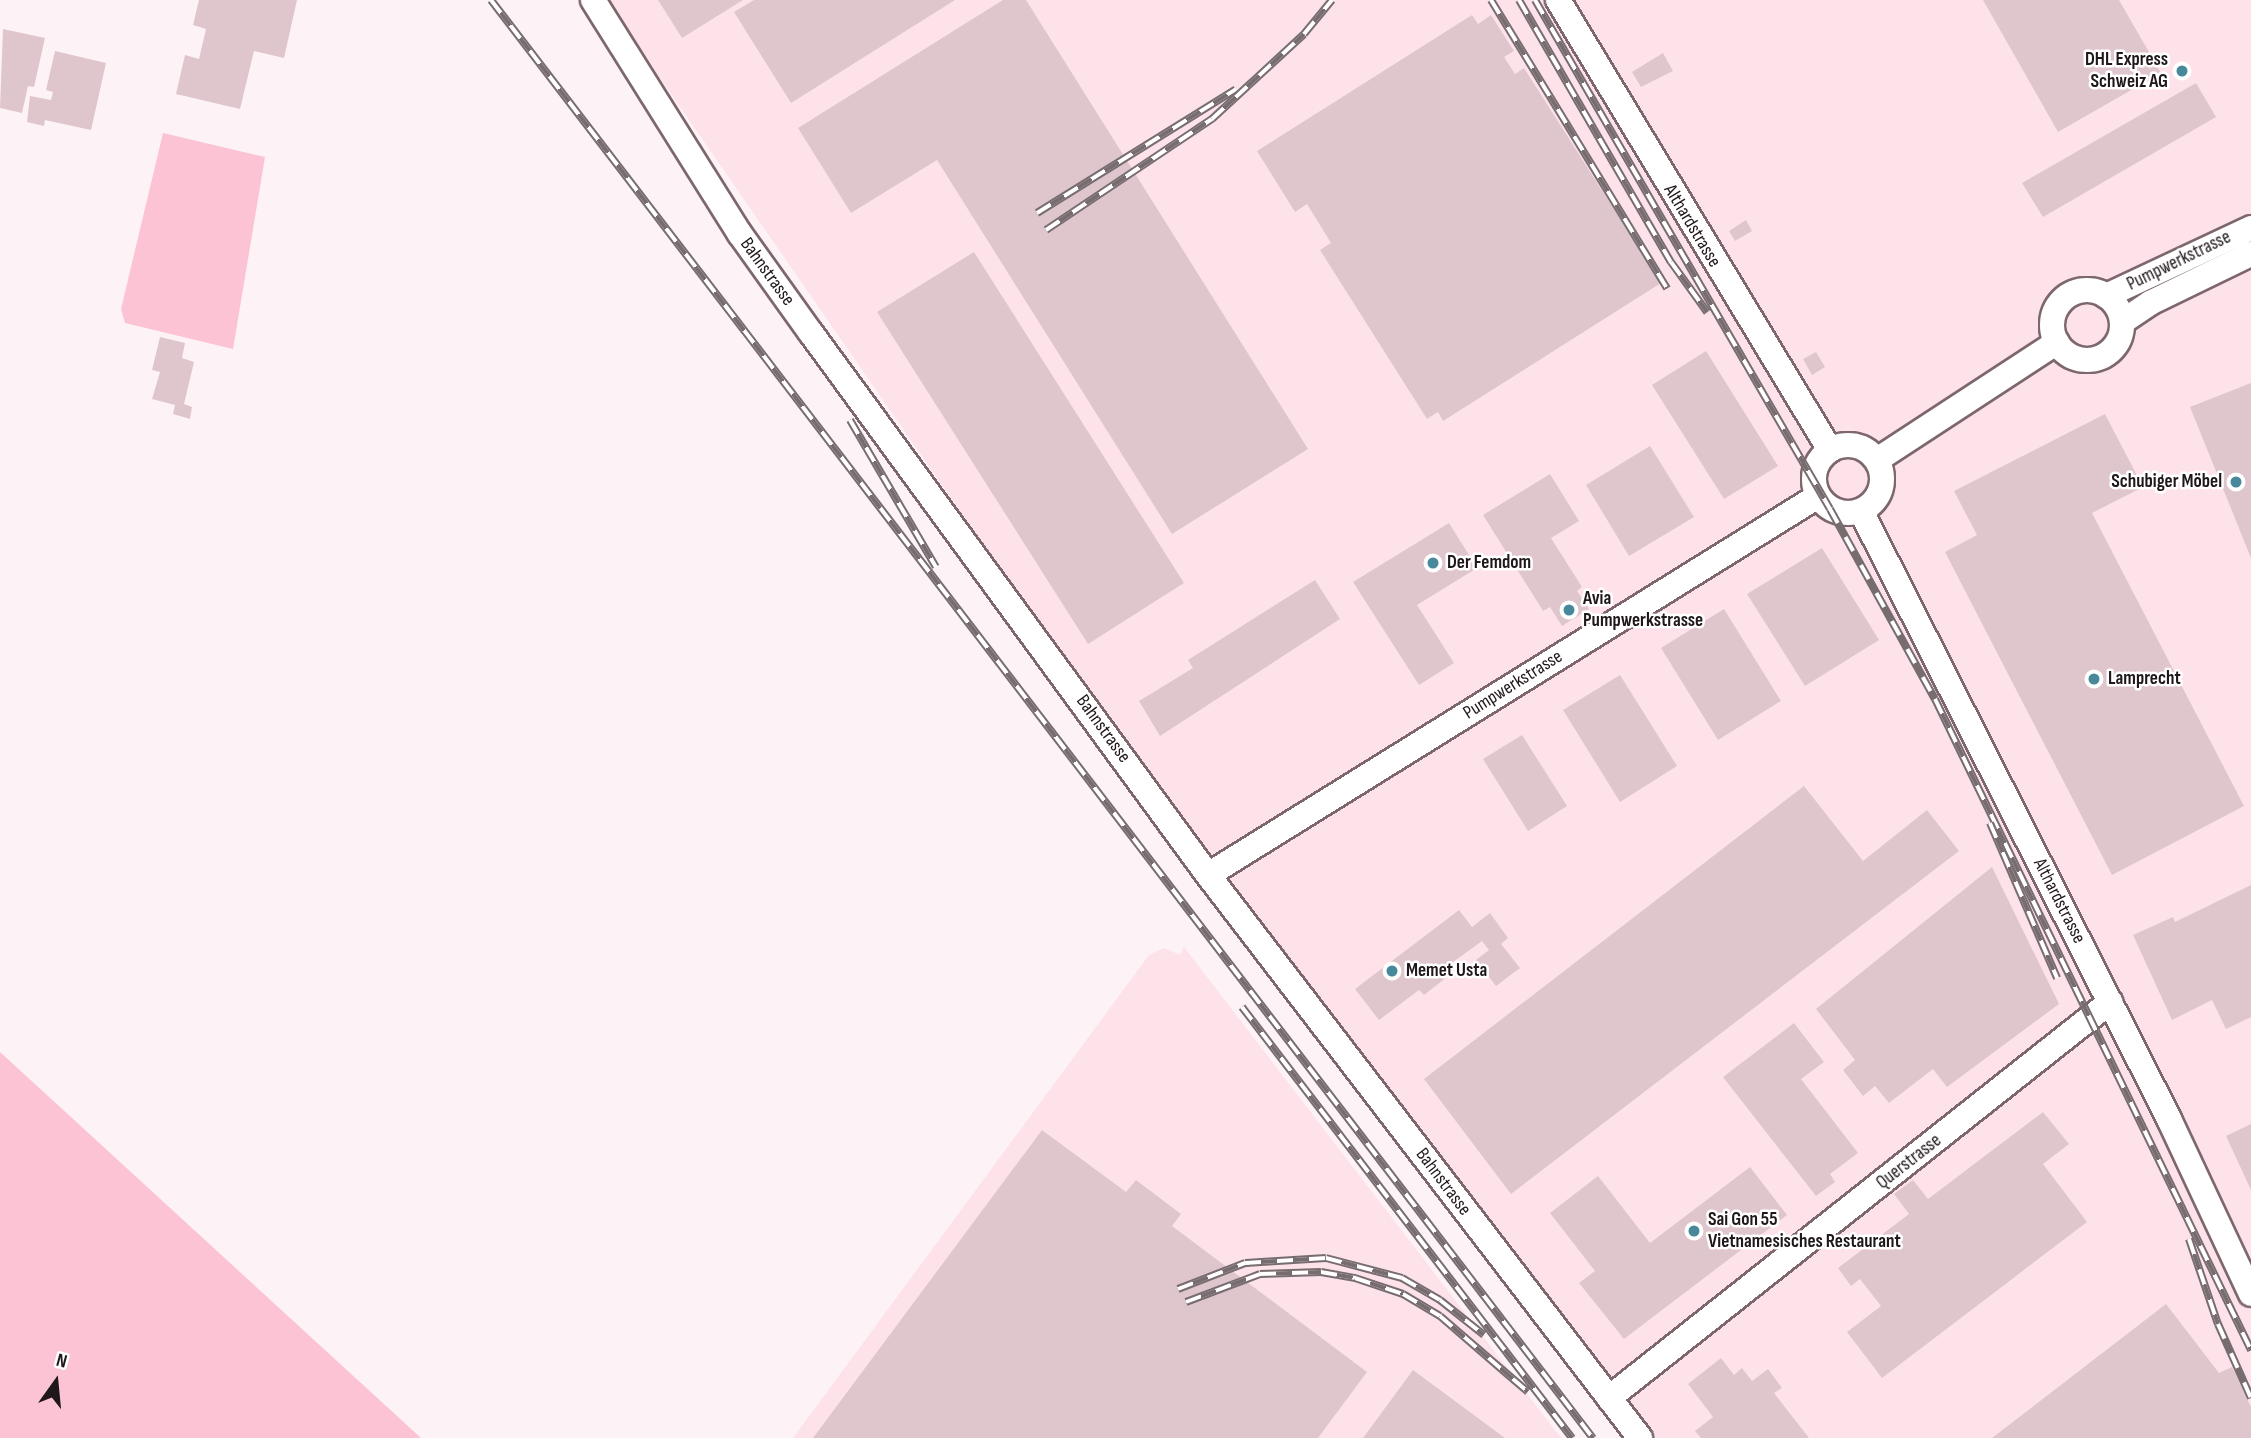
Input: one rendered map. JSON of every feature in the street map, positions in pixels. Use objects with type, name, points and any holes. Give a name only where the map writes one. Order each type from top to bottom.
[{"type":"street","name":"Bahnstrasse","points":[[593,0],[740,234],[1208,874],[1640,1438]]},
{"type":"street","name":"Althardstrasse","points":[[1558,0],[1830,450]]},
{"type":"street","name":"Pumpwerkstrasse","points":[[2106,296],[2251,228]]},
{"type":"street","name":"Pumpwerkstrasse","points":[[2122,322],[2150,303],[2251,254]]},
{"type":"street","name":"Pumpwerkstrasse","points":[[2086,290],[2106,296],[2117,307],[2122,322],[2115,346],[2099,358],[2075,358],[2057,342],[2053,318],[2067,297],[2086,290]]},
{"type":"street","points":[[1877,460],[2057,342]]},
{"type":"street","points":[[1850,445],[1877,460],[1881,489],[1861,511],[1840,513],[1818,496],[1815,472],[1830,450],[1850,445]]},
{"type":"street","name":"Pumpwerkstrasse","points":[[1208,874],[1818,496]]},
{"type":"street","name":"Althardstrasse","points":[[1861,511],[2110,1002],[2251,1294]]},
{"type":"street","name":"Querstrasse","points":[[1609,1398],[2110,1002]]},
{"type":"shaded area","points":[[610,0],[2251,0],[2251,1438],[1624,1438],[1168,843],[998,566],[628,32]]},
{"type":"shaded area","points":[[163,133],[265,157],[233,349],[125,323],[121,309]]},
{"type":"shaded area","points":[[1184,947],[1561,1438],[793,1438],[1149,955],[1164,948],[1180,955]]},
{"type":"shaded area","points":[[0,1052],[193,1229],[421,1438],[0,1438]]},
{"type":"building","points":[[199,0],[297,0],[284,58],[254,51],[240,109],[176,94],[185,55],[199,59],[206,29],[193,25]]},
{"type":"building","points":[[658,0],[743,0],[682,38]]},
{"type":"building","points":[[754,0],[955,0],[791,103],[734,12]]},
{"type":"building","points":[[1003,0],[1026,0],[1308,449],[1172,534],[937,160],[851,213],[798,128]]},
{"type":"building","points":[[1983,0],[2119,0],[2161,73],[2058,132]]},
{"type":"building","points":[[1472,15],[1478,24],[1491,15],[1514,51],[1504,57],[1515,74],[1524,68],[1661,283],[1443,421],[1438,412],[1427,419],[1320,250],[1331,243],[1307,204],[1295,212],[1257,151]]},
{"type":"building","points":[[3,29],[45,38],[34,87],[28,86],[22,113],[0,108]]},
{"type":"building","points":[[55,51],[106,63],[91,130],[45,120],[44,126],[27,122],[30,96],[51,100],[53,92],[46,90]]},
{"type":"building","points":[[1663,53],[1673,71],[1641,87],[1632,72]]},
{"type":"building","points":[[2196,83],[2216,117],[2043,217],[2022,183]]},
{"type":"building","points":[[1746,220],[1752,231],[1735,241],[1729,231]]},
{"type":"building","points":[[974,252],[1184,583],[1088,644],[877,312]]},
{"type":"building","points":[[160,337],[185,343],[182,358],[194,362],[184,404],[192,407],[190,419],[173,414],[175,405],[152,399],[160,372],[152,370]]},
{"type":"building","points":[[1706,351],[1778,466],[1724,499],[1652,385]]},
{"type":"building","points":[[1816,352],[1825,367],[1812,375],[1803,359]]},
{"type":"building","name":"Schubiger Möbel","points":[[2251,383],[2251,558],[2190,407]]},
{"type":"building","name":"Lamprecht","points":[[2105,414],[2143,487],[2092,513],[2244,806],[2112,875],[1945,552],[1977,535],[1954,491]]},
{"type":"building","points":[[1650,446],[1694,517],[1629,556],[1586,485]]},
{"type":"building","points":[[1550,474],[1579,521],[1551,538],[1582,587],[1577,591],[1589,609],[1562,626],[1550,607],[1543,611],[1483,515]]},
{"type":"building","points":[[1449,523],[1477,568],[1417,605],[1454,663],[1419,685],[1353,582]]},
{"type":"building","points":[[1822,548],[1879,640],[1805,686],[1747,594]]},
{"type":"building","points":[[1315,580],[1340,619],[1160,736],[1139,701],[1193,668],[1188,660]]},
{"type":"building","points":[[1724,609],[1781,701],[1718,740],[1661,648]]},
{"type":"building","points":[[1620,675],[1677,766],[1620,802],[1563,710]]},
{"type":"building","points":[[1522,735],[1567,806],[1528,831],[1483,759]]},
{"type":"building","points":[[1804,786],[1863,861],[1927,810],[1959,851],[1511,1194],[1424,1079]]},
{"type":"building","points":[[1992,867],[2059,1004],[1947,1087],[1933,1069],[1889,1103],[1875,1086],[1863,1096],[1843,1070],[1855,1060],[1816,1009]]},
{"type":"building","points":[[2251,885],[2251,1017],[2226,1029],[2212,1000],[2172,1020],[2133,935],[2173,917],[2175,922]]},
{"type":"building","points":[[1459,910],[1472,927],[1490,913],[1508,938],[1501,944],[1520,968],[1496,986],[1476,960],[1489,950],[1482,941],[1442,970],[1447,977],[1424,995],[1419,990],[1379,1020],[1355,989]]},
{"type":"building","points":[[1794,1023],[1824,1062],[1801,1079],[1858,1153],[1830,1174],[1835,1182],[1816,1196],[1723,1077]]},
{"type":"building","points":[[2043,1112],[2069,1144],[2043,1164],[2087,1222],[1882,1378],[1847,1332],[1881,1306],[1860,1279],[1851,1286],[1838,1268],[1909,1214],[1894,1194],[1913,1180],[1928,1199]]},
{"type":"building","points":[[2251,1124],[2251,1190],[2226,1136]]},
{"type":"building","points":[[1042,1130],[1126,1192],[1136,1180],[1181,1214],[1172,1226],[1367,1372],[1318,1438],[813,1438]]},
{"type":"building","points":[[1750,1167],[1787,1215],[1624,1339],[1579,1283],[1595,1271],[1550,1213],[1598,1176],[1650,1243]]},
{"type":"building","points":[[2166,1304],[2219,1373],[2232,1367],[2251,1407],[2251,1438],[1992,1438]]},
{"type":"building","points":[[1721,1358],[1734,1375],[1742,1368],[1752,1381],[1768,1369],[1782,1388],[1774,1393],[1809,1438],[1701,1438],[1695,1431],[1713,1417],[1688,1384]]},
{"type":"building","points":[[1413,1370],[1505,1438],[1363,1438]]},
{"type":"railway","points":[[491,0],[1593,1438]]},
{"type":"railway","points":[[1046,230],[1212,119],[1304,34],[1332,0]]},
{"type":"railway","points":[[1491,0],[1667,288]]},
{"type":"railway","points":[[1519,0],[1671,262],[1707,312]]},
{"type":"railway","points":[[1535,0],[1830,509],[1935,699],[2251,1350]]},
{"type":"railway","points":[[1037,213],[1236,89]]},
{"type":"railway","points":[[850,420],[936,567]]},
{"type":"railway","points":[[1990,823],[2057,978]]},
{"type":"railway","points":[[1242,1007],[1572,1438]]},
{"type":"railway","points":[[2189,1239],[2218,1324],[2251,1398]]},
{"type":"railway","points":[[1178,1289],[1245,1263],[1326,1258],[1402,1278],[1440,1300],[1484,1335]]},
{"type":"railway","points":[[1186,1302],[1260,1274],[1321,1272],[1355,1278],[1403,1294],[1440,1316],[1528,1392]]},
{"type":"place","name":"DHL Express Schweiz AG","points":[[2182,71]]},
{"type":"place","name":"Schubiger Möbel","points":[[2236,482]]},
{"type":"place","name":"Der Femdom","points":[[1433,563]]},
{"type":"place","name":"Avia Pumpwerkstrasse","points":[[1569,610]]},
{"type":"place","name":"Lamprecht","points":[[2094,679]]},
{"type":"place","name":"Memet Usta","points":[[1392,971]]},
{"type":"place","name":"Sai Gon 55 Vietnamesisches Restaurant","points":[[1694,1231]]}]
